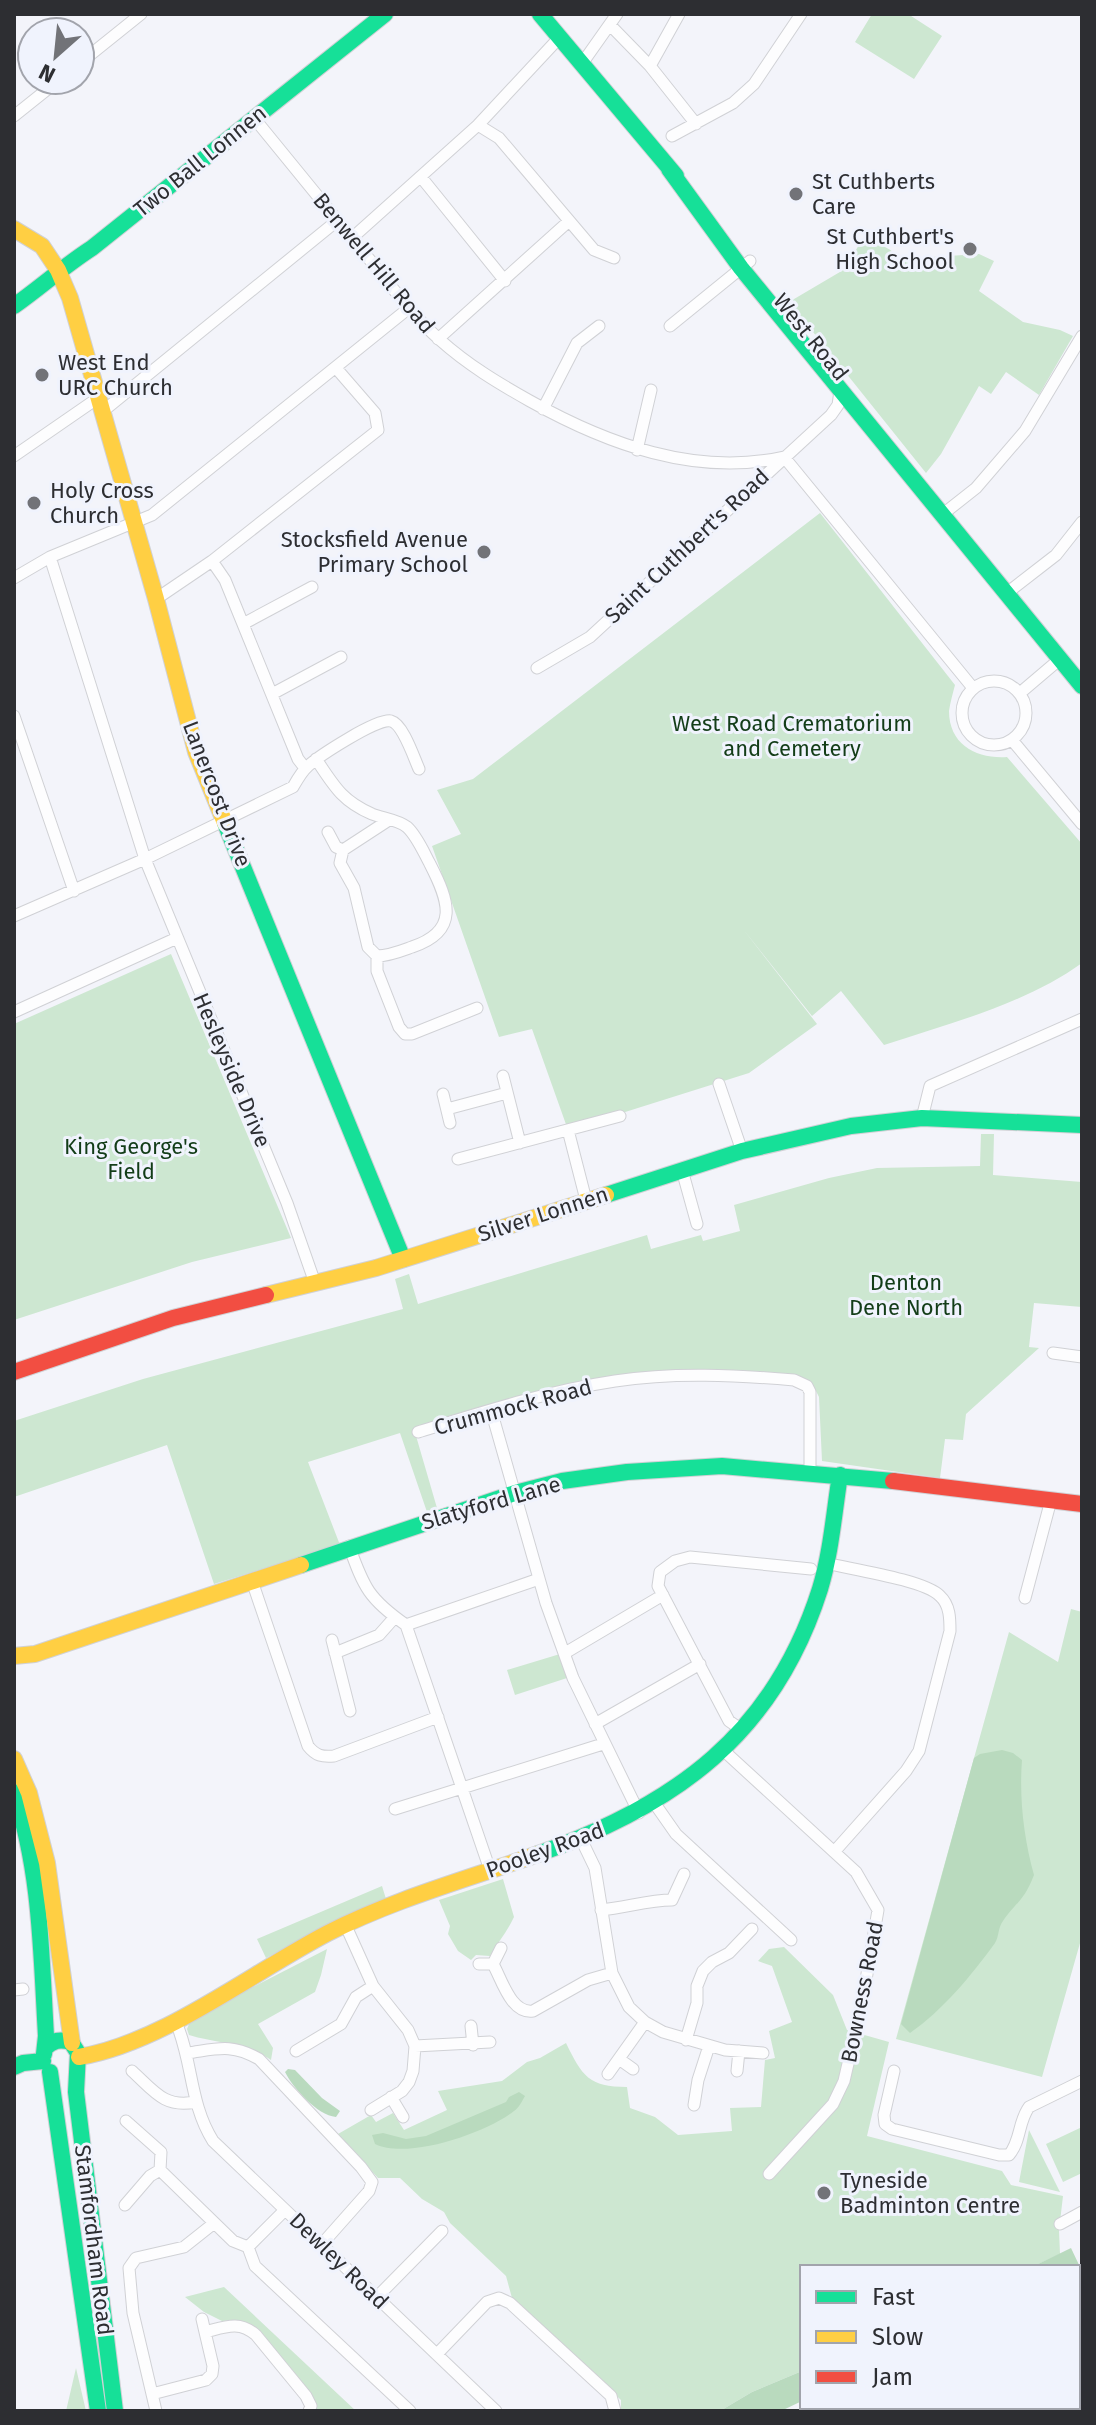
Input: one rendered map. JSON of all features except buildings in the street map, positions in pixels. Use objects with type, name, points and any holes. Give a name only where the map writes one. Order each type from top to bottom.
[{"type":"main road","name":"Two Ball Lonnen","points":[[14,306],[39,289],[58,270],[92,248],[385,14]]},
{"type":"main road","name":"West Road","points":[[540,14],[669,169],[700,200],[840,391],[1082,686]]},
{"type":"main road","name":"Lanercost Drive","points":[[14,229],[42,246],[58,270],[70,298],[196,752],[403,1259]]},
{"type":"main road","name":"West Road","points":[[746,264],[922,476],[943,514]]},
{"type":"main road","name":"Silver Lonnen","points":[[14,1372],[173,1318],[403,1259],[742,1151],[851,1126],[922,1118],[1082,1125]]},
{"type":"main road","name":"Slatyford Lane","points":[[14,1656],[35,1654],[349,1546],[562,1481],[675,1467],[722,1466],[840,1475],[1082,1504]]},
{"type":"main road","name":"Pooley Road","points":[[76,2056],[113,2048],[175,2020],[345,1924],[581,1839],[639,1813],[684,1784],[742,1730],[772,1693],[801,1641],[814,1605],[818,1566],[840,1475]]},
{"type":"main road","name":"Stamfordham Road","points":[[14,1759],[33,1803],[49,1861],[65,2003],[76,2056],[76,2092],[115,2411]]},
{"type":"main road","name":"Stamfordham Road","points":[[14,1792],[29,1838],[38,1889],[43,1942],[46,2060],[98,2411]]},
{"type":"main road","points":[[58,2040],[76,2056],[62,2076],[46,2060],[58,2040]]},
{"type":"main road","points":[[14,2067],[24,2062],[46,2060]]},
{"type":"street","points":[[96,50],[141,14]]},
{"type":"street","points":[[581,65],[617,14]]},
{"type":"street","points":[[650,66],[679,14]]},
{"type":"street","points":[[672,136],[733,103],[754,84],[801,14]]},
{"type":"street","points":[[611,26],[650,66],[696,124]]},
{"type":"street","points":[[352,238],[478,125],[559,38]]},
{"type":"street","points":[[14,116],[39,96]]},
{"type":"street","name":"Benwell Hill Road","points":[[254,118],[409,308],[438,339],[470,366],[543,409],[637,450],[729,463],[784,457]]},
{"type":"street","points":[[478,125],[499,138],[594,250],[614,258]]},
{"type":"street","points":[[421,177],[505,281]]},
{"type":"street","points":[[14,456],[100,405],[338,220]]},
{"type":"street","points":[[438,339],[569,221]]},
{"type":"street","points":[[670,326],[746,264]]},
{"type":"street","points":[[14,578],[50,557],[152,515],[409,308]]},
{"type":"street","points":[[543,409],[577,343],[599,326]]},
{"type":"street","points":[[943,514],[976,488],[1025,431],[1082,336]]},
{"type":"street","points":[[156,599],[212,561],[378,430],[375,413],[336,368]]},
{"type":"street","points":[[637,450],[651,390]]},
{"type":"street","name":"Saint Cuthbert's Road","points":[[537,668],[590,637],[831,415],[838,405],[840,391]]},
{"type":"street","points":[[831,415],[844,410],[859,415]]},
{"type":"street","points":[[784,457],[973,688]]},
{"type":"street","points":[[1007,593],[1056,555],[1082,522]]},
{"type":"street","name":"Hesleyside Drive","points":[[50,557],[145,859],[287,1203],[315,1283]]},
{"type":"street","points":[[212,561],[225,580],[298,759],[305,768]]},
{"type":"street","points":[[243,624],[312,587]]},
{"type":"street","points":[[272,694],[341,657]]},
{"type":"street","points":[[1020,693],[1060,659]]},
{"type":"street","points":[[1003,681],[1020,693],[1027,713],[1020,733],[1003,744],[984,744],[968,733],[964,724],[963,704],[973,688],[982,683],[1003,681]]},
{"type":"street","points":[[14,716],[74,891]]},
{"type":"street","points":[[14,916],[145,859],[293,787],[305,768],[316,759],[378,723],[390,721],[399,726],[419,769]]},
{"type":"street","points":[[1012,740],[1082,824]]},
{"type":"street","points":[[316,759],[339,793],[350,803],[406,826],[435,875],[446,907],[447,918],[442,931],[427,942],[377,956]]},
{"type":"street","points":[[389,820],[343,850],[340,863],[354,888],[368,947],[377,956],[377,971],[399,1027],[405,1034],[477,1008]]},
{"type":"street","points":[[328,832],[336,847],[343,850]]},
{"type":"street","points":[[14,1012],[177,938]]},
{"type":"street","points":[[922,1118],[930,1086],[1082,1019]]},
{"type":"street","points":[[503,1076],[520,1143]]},
{"type":"street","points":[[719,1084],[742,1151]]},
{"type":"street","points":[[447,1109],[507,1093]]},
{"type":"street","points":[[443,1094],[450,1123]]},
{"type":"street","points":[[458,1159],[620,1116]]},
{"type":"street","points":[[568,1130],[586,1200]]},
{"type":"street","points":[[682,1170],[697,1224]]},
{"type":"street","points":[[1053,1353],[1082,1357]]},
{"type":"street","name":"Crummock Road","points":[[418,1432],[552,1392],[619,1380],[699,1376],[794,1380],[807,1386],[810,1392],[810,1473]]},
{"type":"street","points":[[491,1410],[539,1579],[573,1678],[639,1813]]},
{"type":"street","points":[[1025,1598],[1051,1500]]},
{"type":"street","points":[[349,1546],[366,1590],[406,1625],[490,1870]]},
{"type":"street","points":[[742,1730],[729,1721],[658,1586],[660,1572],[675,1561],[690,1557],[818,1566],[927,1587],[941,1596],[950,1614],[950,1631],[919,1751],[906,1771],[834,1852]]},
{"type":"street","points":[[406,1625],[539,1579]]},
{"type":"street","points":[[252,1581],[308,1746],[313,1752],[322,1757],[334,1756],[438,1717]]},
{"type":"street","points":[[565,1653],[663,1595]]},
{"type":"street","points":[[335,1653],[379,1635],[395,1617]]},
{"type":"street","points":[[332,1640],[350,1711]]},
{"type":"street","points":[[595,1724],[700,1664]]},
{"type":"street","points":[[395,1809],[603,1744]]},
{"type":"street","name":"Bowness Road","points":[[723,1750],[856,1872],[878,1910],[862,2003],[844,2081],[833,2104],[769,2174]]},
{"type":"street","points":[[655,1804],[676,1834],[791,1940]]},
{"type":"street","points":[[581,1839],[595,1868],[612,1973],[629,2007],[645,2022],[686,2040],[763,2053]]},
{"type":"street","points":[[601,1910],[632,1907],[653,1900],[672,1900],[684,1874]]},
{"type":"street","points":[[345,1924],[373,1986],[408,2030],[415,2046],[409,2082],[402,2091],[371,2110]]},
{"type":"street","points":[[686,2040],[703,1971],[729,1953],[752,1929]]},
{"type":"street","points":[[493,1964],[501,1948]]},
{"type":"street","points":[[479,1964],[493,1964]]},
{"type":"street","points":[[493,1964],[517,2008],[525,2012],[533,2011],[588,1980],[612,1973]]},
{"type":"street","points":[[296,2051],[341,2024],[356,1997],[373,1986]]},
{"type":"street","name":"Dewley Road","points":[[175,2020],[187,2053],[201,2122],[213,2141],[496,2411]]},
{"type":"street","points":[[608,2074],[645,2022]]},
{"type":"street","points":[[471,2026],[473,2045]]},
{"type":"street","points":[[415,2046],[490,2042]]},
{"type":"street","points":[[694,2105],[709,2046]]},
{"type":"street","points":[[187,2053],[227,2047],[242,2049],[259,2059],[372,2182],[369,2191],[322,2244]]},
{"type":"street","points":[[737,2071],[739,2051]]},
{"type":"street","points":[[619,2059],[633,2069]]},
{"type":"street","points":[[132,2071],[172,2104],[195,2102]]},
{"type":"street","points":[[894,2071],[884,2115],[885,2124],[892,2129],[999,2155],[1009,2155],[1016,2147],[1024,2113],[1029,2107],[1082,2081]]},
{"type":"street","points":[[391,2097],[403,2117]]},
{"type":"street","points":[[126,2121],[161,2152],[160,2170],[213,2224],[233,2241],[248,2247],[255,2266],[410,2411]]},
{"type":"street","points":[[125,2205],[150,2176],[160,2170]]},
{"type":"street","points":[[248,2247],[285,2210]]},
{"type":"street","points":[[1060,2224],[1082,2212]]},
{"type":"street","points":[[156,2411],[133,2313],[129,2268],[136,2258],[184,2247],[213,2224]]},
{"type":"street","points":[[377,2297],[442,2231]]},
{"type":"street","points":[[437,2354],[487,2302],[499,2298],[510,2303],[611,2396],[615,2411]]},
{"type":"street","points":[[152,2394],[206,2380],[212,2374],[213,2366],[202,2319]]},
{"type":"street","points":[[205,2332],[236,2324],[249,2328],[306,2396],[311,2406],[309,2411]]},
{"type":"green space","points":[[872,14],[908,14],[942,36],[914,79],[855,42]]},
{"type":"green space","points":[[860,243],[883,246],[901,259],[979,254],[994,261],[979,291],[1023,322],[1073,336],[1039,395],[1006,372],[991,394],[979,386],[941,454],[926,473],[789,302],[845,269]]},
{"type":"green space","name":"West Road Crematorium and Cemetery","points":[[820,513],[955,685],[949,711],[950,723],[959,741],[975,752],[1007,757],[1082,844],[1082,963],[1012,1001],[884,1045],[841,991],[812,1016],[743,929],[817,1024],[749,1073],[568,1130],[532,1029],[499,1037],[432,846],[461,834],[437,790],[473,779]]},
{"type":"green space","name":"King George's Field","points":[[171,954],[291,1238],[192,1262],[14,1320],[14,1024]]},
{"type":"green space","name":"Denton Dene North","points":[[981,1134],[994,1134],[993,1175],[1082,1182],[1082,1307],[1034,1303],[1029,1347],[1039,1348],[966,1414],[963,1440],[945,1439],[940,1478],[822,1461],[819,1397],[813,1385],[798,1377],[612,1378],[414,1429],[437,1508],[427,1512],[400,1433],[308,1462],[340,1545],[214,1584],[167,1445],[14,1497],[14,1421],[143,1379],[403,1309],[395,1279],[409,1274],[418,1304],[647,1235],[651,1249],[701,1235],[703,1241],[740,1231],[734,1205],[829,1178],[877,1168],[980,1166]]},
{"type":"green space","points":[[1071,1609],[1082,1612],[1082,1936],[1042,2077],[896,2039],[1009,1632],[1058,1662]]},
{"type":"green space","points":[[560,1654],[567,1678],[515,1695],[507,1670]]},
{"type":"green space","points":[[1002,1750],[1022,1760],[1023,1819],[1034,1875],[1023,1896],[1001,1923],[995,1943],[976,1968],[945,2003],[910,2033],[901,2024],[974,1758]]},
{"type":"green space","points":[[503,1879],[514,1917],[490,1956],[476,1955],[471,1960],[458,1951],[448,1934],[450,1926],[439,1900]]},
{"type":"green space","points":[[382,1886],[386,1899],[334,1921],[266,1958],[257,1939]]},
{"type":"green space","points":[[784,1947],[833,1995],[847,2030],[889,2042],[867,2136],[1002,2171],[1011,2185],[1063,2196],[1060,2254],[1036,2265],[800,2265],[800,2372],[752,2392],[720,2411],[621,2411],[621,2400],[512,2298],[506,2276],[450,2223],[444,2212],[422,2199],[400,2178],[378,2178],[338,2134],[371,2115],[376,2122],[393,2113],[404,2130],[447,2110],[438,2091],[502,2081],[527,2062],[566,2043],[588,2077],[604,2085],[627,2087],[630,2108],[655,2117],[678,2135],[732,2131],[730,2108],[761,2107],[765,2060],[775,2058],[769,2031],[792,2022],[772,1966],[758,1961],[769,1949]]},
{"type":"green space","points":[[327,1949],[315,1992],[258,2024],[273,2048],[271,2060],[242,2047],[189,2035],[187,2029],[191,2019]]},
{"type":"green space","points":[[295,2070],[322,2098],[340,2111],[336,2117],[306,2100],[285,2072]]},
{"type":"green space","points":[[519,2092],[525,2096],[514,2111],[485,2128],[446,2142],[407,2149],[389,2148],[375,2144],[372,2135],[383,2133],[406,2139],[426,2136],[506,2102]]},
{"type":"green space","points":[[1082,2127],[1082,2173],[1063,2182],[1046,2144]]},
{"type":"green space","points":[[1029,2130],[1060,2192],[1019,2182]]},
{"type":"green space","points":[[1071,2248],[1079,2265],[1036,2265]]},
{"type":"green space","points":[[224,2287],[356,2411],[314,2411],[312,2396],[256,2328],[239,2320],[222,2321],[185,2297]]},
{"type":"green space","points":[[76,2368],[86,2411],[66,2411]]},
{"type":"green space","points":[[800,2372],[800,2402],[781,2411],[720,2411],[752,2392]]},
{"type":"traffic: fast","points":[[14,306],[92,248],[385,14]]},
{"type":"traffic: fast","points":[[540,14],[676,176]]},
{"type":"traffic: fast","points":[[669,169],[741,268],[1082,686]]},
{"type":"traffic: fast","points":[[225,823],[403,1259]]},
{"type":"traffic: fast","points":[[606,1195],[742,1151],[851,1126],[922,1118],[1082,1125]]},
{"type":"traffic: fast","points":[[301,1565],[515,1493],[562,1481],[627,1472],[722,1466],[893,1481]]},
{"type":"traffic: fast","points":[[538,1854],[634,1812],[676,1787],[714,1758],[747,1724],[776,1685],[800,1640],[820,1589],[830,1547],[840,1475]]},
{"type":"traffic: fast","points":[[14,1792],[35,1882],[46,2036],[44,2054]]},
{"type":"traffic: fast","points":[[45,2048],[60,2040],[67,2041],[78,2053],[76,2092],[115,2411]]},
{"type":"traffic: fast","points":[[14,2067],[43,2061]]},
{"type":"traffic: fast","points":[[50,2072],[98,2411]]},
{"type":"traffic: fast","points":[[866,2411],[870,2409]]},
{"type":"traffic: slow","points":[[14,229],[42,246],[58,270],[70,298],[196,752],[225,823]]},
{"type":"traffic: slow","points":[[266,1295],[376,1268],[606,1195]]},
{"type":"traffic: slow","points":[[14,1656],[35,1654],[301,1565]]},
{"type":"traffic: slow","points":[[14,1759],[29,1793],[47,1863],[72,2043]]},
{"type":"traffic: slow","points":[[79,2057],[111,2049],[174,2022],[353,1921],[538,1854]]},
{"type":"traffic: jam","points":[[14,1372],[173,1318],[266,1295]]},
{"type":"traffic: jam","points":[[893,1481],[1082,1504]]},
{"type":"traffic: jam","points":[[830,2411],[834,2409]]},
{"type":"place","name":"St Cuthberts Care","points":[[796,194]]},
{"type":"place","name":"St Cuthbert's High School","points":[[970,249]]},
{"type":"place","name":"West End URC Church","points":[[42,375]]},
{"type":"place","name":"Holy Cross Church","points":[[34,503]]},
{"type":"place","name":"Stocksfield Avenue Primary School","points":[[484,552]]},
{"type":"place","name":"Tyneside Badminton Centre","points":[[824,2193]]}]
